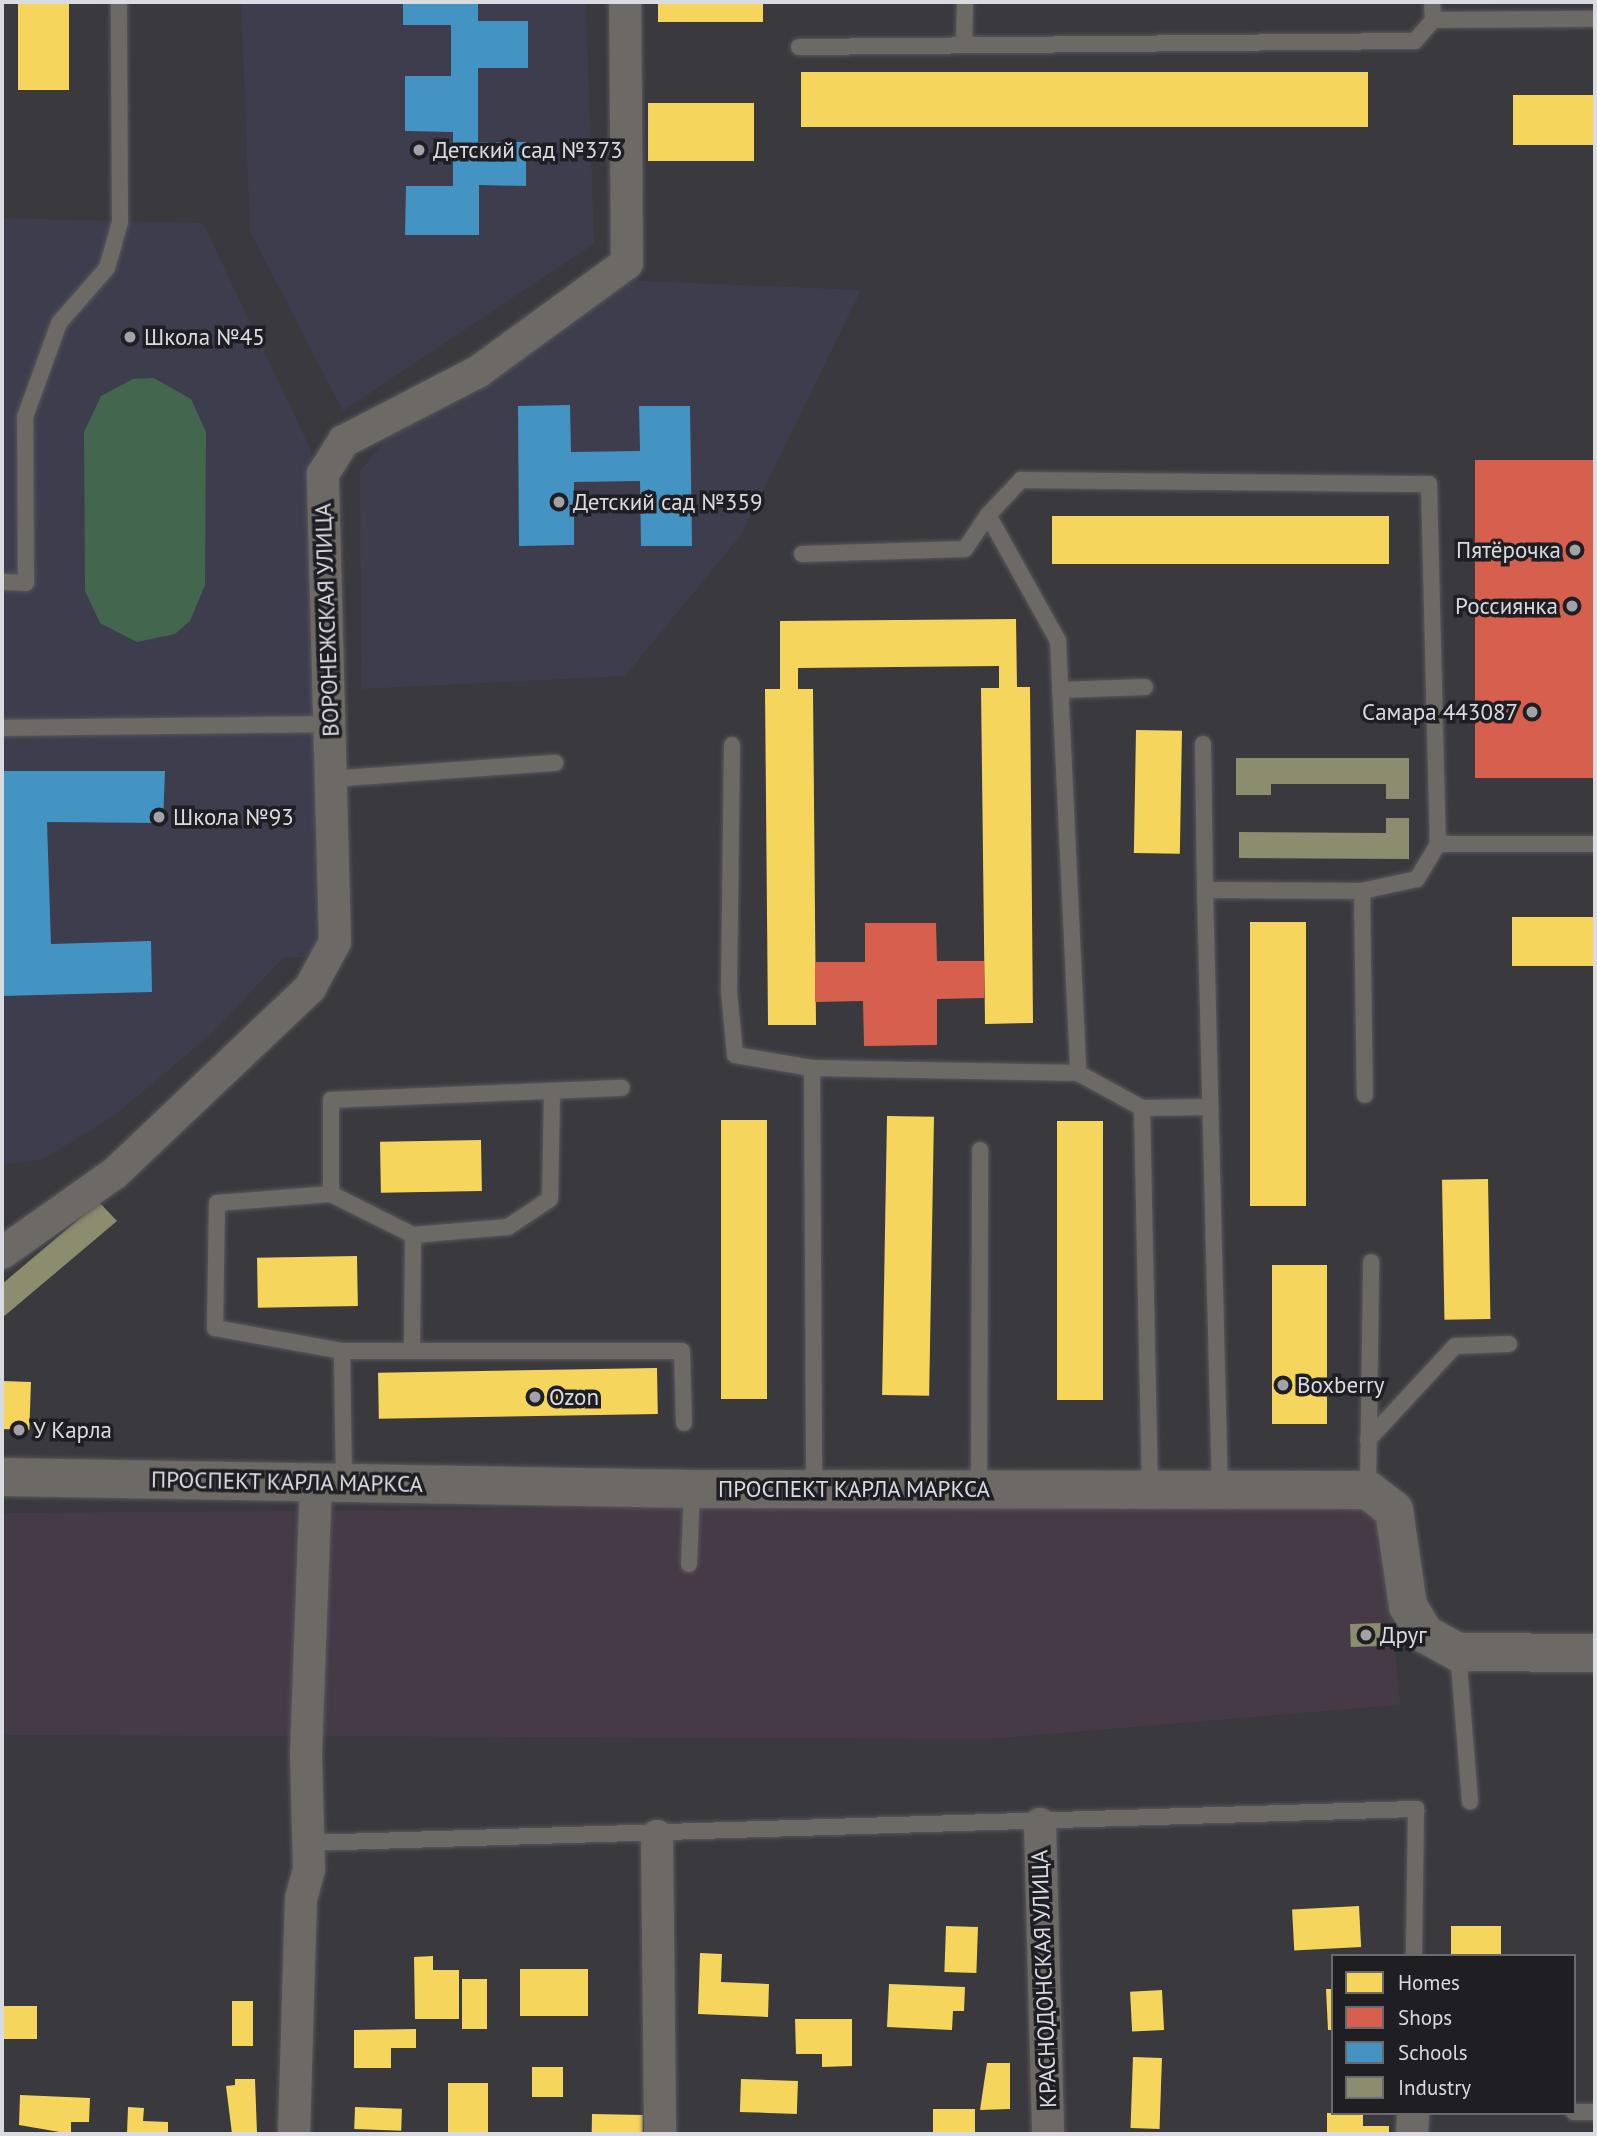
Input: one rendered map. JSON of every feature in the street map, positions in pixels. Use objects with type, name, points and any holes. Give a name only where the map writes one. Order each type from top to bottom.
[{"type":"street","name":"ВОРОНЕЖСКАЯ УЛИЦА","points":[[2,1253],[115,1173],[310,988],[335,942],[323,474],[344,441],[479,370],[627,263],[625,2]]},
{"type":"street","name":"ПРОСПЕКТ КАРЛА МАРКСА","points":[[2,1478],[692,1489],[814,1487],[1368,1490]]},
{"type":"street","points":[[294,2134],[330,1483]]},
{"type":"street","points":[[1368,1490],[1394,1510],[1408,1606],[1425,1634],[1458,1652],[1595,1653]]},
{"type":"street","name":"КРАСНОДОНСКАЯ УЛИЦА","points":[[1040,1824],[1048,2134]]},
{"type":"street","points":[[657,1836],[660,2134]]},
{"type":"street","points":[[1412,2134],[1413,2115]]},
{"type":"lane","points":[[2,582],[26,583],[25,417],[59,323],[107,268],[120,222],[119,2]]},
{"type":"lane","points":[[964,44],[965,2]]},
{"type":"lane","points":[[800,47],[1415,41],[1433,20],[1432,2]]},
{"type":"lane","points":[[1433,20],[1595,19]]},
{"type":"lane","points":[[802,554],[965,549],[988,515],[1021,480],[1429,484],[1438,844],[1417,879],[1362,891],[1205,890]]},
{"type":"lane","points":[[988,515],[1058,641],[1078,1073]]},
{"type":"lane","points":[[1060,690],[1145,687]]},
{"type":"lane","points":[[2,728],[330,724]]},
{"type":"lane","points":[[1203,744],[1220,1489]]},
{"type":"lane","points":[[732,745],[729,991],[735,1055],[812,1068],[1078,1073],[1142,1108],[1210,1107]]},
{"type":"lane","points":[[331,779],[555,763]]},
{"type":"lane","points":[[1438,844],[1595,844]]},
{"type":"lane","points":[[1362,891],[1365,1095]]},
{"type":"lane","points":[[812,1068],[814,1487]]},
{"type":"lane","points":[[331,1195],[331,1100],[552,1095],[622,1088]]},
{"type":"lane","points":[[552,1095],[550,1199],[508,1227],[413,1235],[331,1195],[217,1203],[215,1328],[342,1350],[682,1351],[684,1423]]},
{"type":"lane","points":[[1142,1108],[1150,1488]]},
{"type":"lane","points":[[979,1488],[980,1150]]},
{"type":"lane","points":[[412,1350],[413,1235]]},
{"type":"lane","points":[[1368,1490],[1371,1262]]},
{"type":"lane","points":[[1368,1440],[1455,1346],[1509,1344]]},
{"type":"lane","points":[[330,1483],[342,1350]]},
{"type":"lane","points":[[690,1564],[692,1489]]},
{"type":"lane","points":[[1458,1652],[1470,1801]]},
{"type":"lane","points":[[308,1843],[657,1836],[1416,1809],[1414,1954]]},
{"type":"lane","points":[[1576,2112],[1595,2112]]},
{"type":"shaded area","name":"Детский сад №373","points":[[241,2],[586,2],[594,244],[343,411],[250,232]]},
{"type":"shaded area","points":[[2,218],[203,223],[311,450],[320,956],[283,958],[210,1035],[115,1115],[44,1159],[2,1165]]},
{"type":"shaded area","name":"Детский сад №359","points":[[625,280],[861,290],[742,534],[625,676],[361,689],[360,471],[396,427]]},
{"type":"shaded area","points":[[1362,1503],[1383,1520],[1400,1705],[989,1739],[2,1735],[2,1513]]},
{"type":"green space","points":[[154,378],[191,399],[206,432],[205,585],[190,621],[175,634],[137,642],[100,623],[85,591],[84,432],[101,396],[133,379]]},
{"type":"building: Homes","points":[[18,2],[69,2],[69,90],[18,90]]},
{"type":"building: Homes","points":[[658,2],[763,2],[763,22],[658,22]]},
{"type":"building: Homes","points":[[801,72],[1368,72],[1368,127],[801,127]]},
{"type":"building: Homes","points":[[1513,95],[1595,95],[1595,145],[1513,145]]},
{"type":"building: Homes","points":[[648,103],[754,103],[754,161],[648,161]]},
{"type":"building: Homes","points":[[1052,516],[1389,516],[1389,564],[1052,564]]},
{"type":"building: Homes","points":[[1016,619],[1017,687],[1030,687],[1033,1023],[985,1024],[981,688],[999,688],[999,666],[798,668],[798,689],[813,689],[816,1025],[768,1025],[765,689],[780,689],[780,621]]},
{"type":"building: Homes","points":[[1136,730],[1182,731],[1180,854],[1134,853]]},
{"type":"building: Homes","points":[[1512,917],[1595,917],[1595,966],[1512,966]]},
{"type":"building: Homes","points":[[1250,922],[1306,922],[1306,1206],[1250,1206]]},
{"type":"building: Homes","points":[[887,1116],[934,1117],[929,1396],[882,1395]]},
{"type":"building: Homes","points":[[721,1120],[767,1120],[767,1399],[721,1399]]},
{"type":"building: Homes","points":[[1057,1121],[1103,1121],[1103,1400],[1057,1400]]},
{"type":"building: Homes","points":[[481,1140],[482,1191],[381,1193],[380,1142]]},
{"type":"building: Homes","points":[[1488,1179],[1490,1319],[1444,1320],[1442,1180]]},
{"type":"building: Homes","points":[[357,1256],[358,1306],[258,1308],[257,1258]]},
{"type":"building: Homes","points":[[1272,1265],[1327,1265],[1327,1424],[1272,1424]]},
{"type":"building: Homes","points":[[657,1368],[658,1414],[379,1419],[378,1373]]},
{"type":"building: Homes","points":[[3,1381],[31,1382],[29,1430],[2,1429]]},
{"type":"building: Homes","points":[[1359,1906],[1361,1947],[1294,1950],[1292,1910]]},
{"type":"building: Homes","points":[[946,1926],[978,1927],[976,1973],[944,1972]]},
{"type":"building: Homes","points":[[1451,1926],[1501,1926],[1501,1954],[1451,1954]]},
{"type":"building: Homes","points":[[700,1953],[722,1954],[721,1982],[769,1984],[768,2017],[698,2014]]},
{"type":"building: Homes","points":[[433,1956],[433,1970],[459,1970],[459,2019],[415,2019],[414,1957]]},
{"type":"building: Homes","points":[[520,1969],[588,1969],[588,2016],[520,2016]]},
{"type":"building: Homes","points":[[462,1979],[487,1979],[487,2029],[462,2029]]},
{"type":"building: Homes","points":[[889,1984],[965,1987],[964,2011],[953,2011],[952,2030],[887,2027]]},
{"type":"building: Homes","points":[[1326,1989],[1331,1989],[1331,2030],[1328,2030]]},
{"type":"building: Homes","points":[[1162,1990],[1164,2030],[1132,2032],[1130,1992]]},
{"type":"building: Homes","points":[[232,2001],[253,2001],[253,2046],[232,2046]]},
{"type":"building: Homes","points":[[2,2006],[37,2006],[37,2039],[2,2039]]},
{"type":"building: Homes","points":[[795,2019],[852,2019],[852,2066],[822,2067],[822,2054],[796,2054]]},
{"type":"building: Homes","points":[[416,2029],[416,2048],[391,2048],[391,2068],[354,2068],[354,2030]]},
{"type":"building: Homes","points":[[1133,2057],[1162,2058],[1160,2129],[1131,2128]]},
{"type":"building: Homes","points":[[987,2063],[1010,2063],[1010,2109],[980,2110]]},
{"type":"building: Homes","points":[[532,2067],[563,2067],[563,2097],[532,2097]]},
{"type":"building: Homes","points":[[235,2079],[255,2079],[257,2133],[232,2134],[226,2086],[235,2085]]},
{"type":"building: Homes","points":[[741,2079],[798,2081],[797,2114],[740,2112]]},
{"type":"building: Homes","points":[[448,2083],[488,2083],[488,2134],[448,2134]]},
{"type":"building: Homes","points":[[20,2095],[90,2098],[89,2122],[71,2122],[71,2134],[19,2125]]},
{"type":"building: Homes","points":[[128,2107],[144,2108],[143,2121],[168,2122],[168,2134],[127,2134]]},
{"type":"building: Homes","points":[[355,2107],[402,2109],[401,2131],[354,2129]]},
{"type":"building: Homes","points":[[933,2109],[975,2109],[975,2134],[933,2134]]},
{"type":"building: Homes","points":[[1327,2113],[1363,2115],[1363,2126],[1389,2126],[1389,2134],[1327,2134]]},
{"type":"building: Homes","points":[[592,2114],[643,2115],[643,2134],[592,2134]]},
{"type":"building: Shops","points":[[1475,460],[1594,460],[1594,778],[1475,778]]},
{"type":"building: Shops","points":[[865,923],[936,923],[937,961],[984,961],[984,998],[937,999],[937,1045],[864,1046],[863,1001],[815,1002],[815,962],[865,962]]},
{"type":"building: Schools","points":[[403,2],[478,2],[478,21],[528,21],[528,68],[478,68],[478,142],[526,142],[526,186],[479,185],[479,235],[405,235],[406,186],[453,186],[453,132],[405,131],[405,76],[451,76],[451,25],[403,25]]},
{"type":"building: Schools","points":[[570,405],[571,452],[640,451],[639,406],[690,406],[692,546],[641,546],[640,481],[574,482],[574,545],[519,546],[518,406]]},
{"type":"building: Schools","points":[[2,771],[165,771],[163,823],[47,822],[51,944],[151,941],[152,992],[2,996]]},
{"type":"building: Industry","points":[[1236,758],[1409,758],[1409,799],[1386,799],[1386,784],[1271,784],[1271,795],[1236,795]]},
{"type":"building: Industry","points":[[1386,818],[1409,818],[1409,859],[1239,858],[1239,832],[1386,833]]},
{"type":"building: Industry","points":[[99,1202],[117,1221],[2,1318],[2,1284]]},
{"type":"building: Industry","name":"Друг","points":[[1381,1623],[1382,1646],[1351,1647],[1350,1624]]},
{"type":"place","name":"Детский сад №373","points":[[419,150]]},
{"type":"place","name":"Школа №45","points":[[130,337]]},
{"type":"place","name":"Детский сад №359","points":[[559,502]]},
{"type":"place","name":"Пятёрочка","points":[[1575,550]]},
{"type":"place","name":"Россиянка","points":[[1572,606]]},
{"type":"place","name":"Самара 443087","points":[[1532,712]]},
{"type":"place","name":"Школа №93","points":[[159,817]]},
{"type":"place","name":"Boxberry","points":[[1283,1385]]},
{"type":"place","name":"Ozon","points":[[535,1397]]},
{"type":"place","name":"У Карла","points":[[19,1430]]},
{"type":"place","name":"Друг","points":[[1366,1635]]}]
